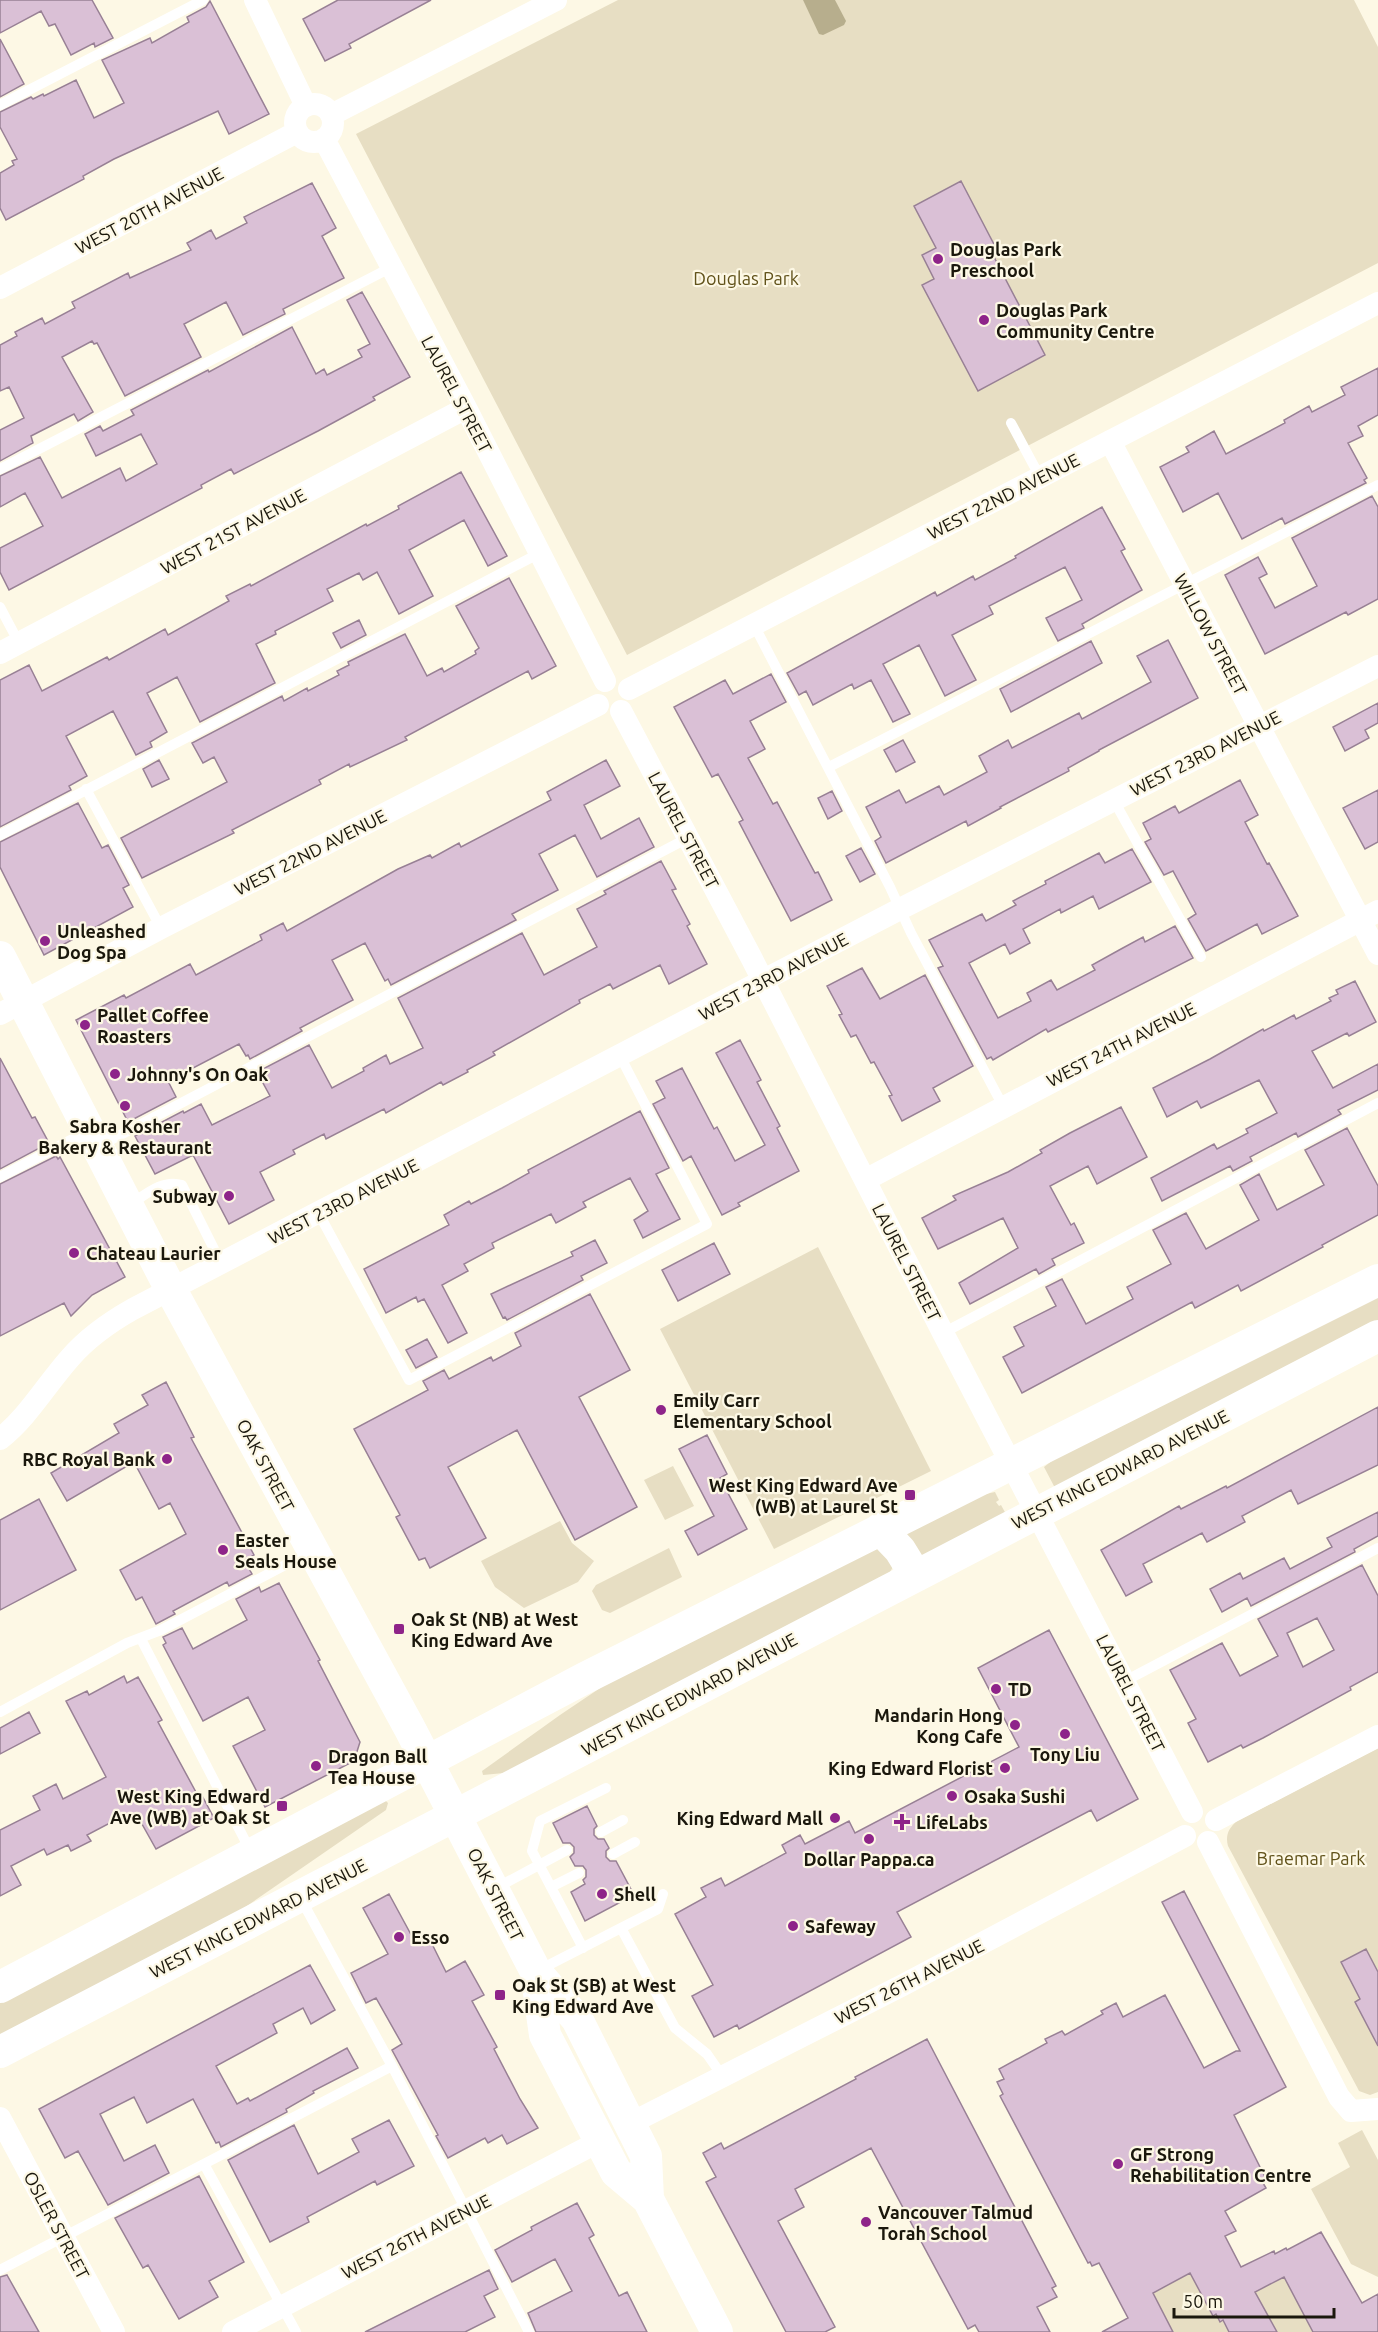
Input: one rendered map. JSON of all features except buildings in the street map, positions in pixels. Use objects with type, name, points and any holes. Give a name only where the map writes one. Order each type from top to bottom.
[{"type":"main road","name":"OAK STREET","points":[[0,957],[11,1008],[94,1138],[171,1288],[427,1762],[536,1972],[577,2019],[646,2156],[648,2199]]},
{"type":"main road","points":[[0,1987],[585,1678],[1378,1280]]},
{"type":"main road","name":"WEST KING EDWARD AVENUE","points":[[0,2052],[1378,1336]]},
{"type":"main road","points":[[880,1529],[900,1550],[916,1576]]},
{"type":"main road","name":"OAK STREET","points":[[536,1972],[545,2035],[616,2172],[648,2199],[717,2332]]},
{"type":"street","points":[[255,0],[306,106]]},
{"type":"street","points":[[331,115],[556,0]]},
{"type":"street","points":[[320,105],[331,115],[332,128],[324,139],[309,141],[297,132],[296,117],[306,106],[320,105]]},
{"type":"street","name":"WEST 20TH AVENUE","points":[[0,288],[297,132]]},
{"type":"street","name":"LAUREL STREET","points":[[324,139],[390,268],[466,408],[605,681]]},
{"type":"street","name":"WEST 22ND AVENUE","points":[[629,689],[1378,303]]},
{"type":"street","name":"WEST 21ST AVENUE","points":[[10,648],[466,408]]},
{"type":"street","name":"WILLOW STREET","points":[[1110,441],[1259,726],[1369,915],[1378,954]]},
{"type":"street","name":"WEST 23RD AVENUE","points":[[0,1439],[24,1416],[80,1347],[113,1321],[171,1288],[319,1214],[1113,799],[1378,666]]},
{"type":"street","points":[[619,680],[629,689],[629,702],[621,711],[609,713],[598,705],[597,692],[605,681],[619,680]]},
{"type":"street","name":"WEST 22ND AVENUE","points":[[11,1008],[161,928],[598,705]]},
{"type":"street","name":"LAUREL STREET","points":[[621,711],[764,981],[1192,1812]]},
{"type":"street","name":"WEST 24TH AVENUE","points":[[865,1180],[1369,915]]},
{"type":"street","points":[[1216,1820],[1378,1736]]},
{"type":"street","points":[[1206,1811],[1216,1820],[1216,1832],[1208,1842],[1196,1844],[1185,1836],[1183,1822],[1192,1812],[1206,1811]]},
{"type":"street","name":"WEST 26TH AVENUE","points":[[631,2123],[911,1981],[1185,1836]]},
{"type":"street","points":[[1208,1842],[1339,2097],[1352,2110],[1378,2109]]},
{"type":"street","name":"OSLER STREET","points":[[0,2118],[114,2332]]},
{"type":"street","name":"WEST 26TH AVENUE","points":[[233,2332],[600,2141]]},
{"type":"lane","points":[[0,105],[203,0]]},
{"type":"lane","points":[[0,469],[390,268]]},
{"type":"lane","points":[[1011,423],[1040,477]]},
{"type":"lane","points":[[829,767],[1378,485]]},
{"type":"lane","points":[[0,834],[541,553]]},
{"type":"lane","points":[[0,607],[10,648]]},
{"type":"lane","points":[[754,625],[1003,1106]]},
{"type":"lane","points":[[86,789],[161,928]]},
{"type":"lane","points":[[1113,799],[1201,957]]},
{"type":"lane","points":[[0,1177],[94,1138],[688,838]]},
{"type":"lane","points":[[319,1214],[409,1380],[707,1224],[620,1056]]},
{"type":"lane","points":[[943,1332],[1378,1103]]},
{"type":"lane","points":[[128,1205],[158,1187],[172,1182],[182,1185],[221,1263]]},
{"type":"lane","points":[[1125,1681],[1378,1548]]},
{"type":"lane","points":[[0,1712],[312,1550]]},
{"type":"lane","points":[[141,1639],[252,1855]]},
{"type":"lane","points":[[583,1948],[532,1851],[540,1821],[606,1788]]},
{"type":"lane","points":[[600,1832],[623,1820]]},
{"type":"lane","points":[[613,1854],[635,1842]]},
{"type":"lane","points":[[493,1889],[567,1850]]},
{"type":"lane","points":[[551,1887],[579,1873]]},
{"type":"lane","points":[[536,1972],[658,1909],[663,1894]]},
{"type":"lane","points":[[300,1896],[392,2066],[529,2332]]},
{"type":"lane","points":[[621,1928],[675,2028],[707,2054],[723,2077]]},
{"type":"lane","points":[[0,2270],[392,2066]]},
{"type":"lane","points":[[204,2164],[296,2332]]},
{"type":"green space","name":"Douglas Park","points":[[618,0],[1354,0],[1378,47],[1378,263],[627,655],[356,134]]},
{"type":"green space","points":[[818,1247],[931,1471],[774,1549],[660,1329]]},
{"type":"green space","points":[[1378,1294],[1378,1322],[1055,1488],[1044,1467],[1068,1448]]},
{"type":"green space","points":[[673,1466],[694,1506],[665,1520],[644,1480]]},
{"type":"green space","points":[[995,1492],[999,1500],[996,1502],[999,1506],[1001,1505],[1006,1514],[922,1557],[900,1531],[968,1498]]},
{"type":"green space","points":[[560,1521],[572,1543],[594,1561],[578,1582],[524,1608],[495,1587],[481,1561]]},
{"type":"green space","points":[[669,1548],[682,1577],[610,1613],[602,1610],[592,1591],[596,1585]]},
{"type":"green space","points":[[876,1548],[885,1550],[893,1567],[888,1575],[504,1773],[483,1775],[482,1771],[621,1674]]},
{"type":"green space","name":"Braemar Park","points":[[1378,1748],[1378,2092],[1370,2095],[1359,2091],[1228,1846],[1227,1835],[1237,1821]]},
{"type":"green space","points":[[385,1800],[388,1803],[386,1810],[241,1910],[0,2037],[0,1999]]},
{"type":"green space","points":[[1362,2130],[1378,2160],[1378,2277],[1351,2264],[1311,2189],[1350,2167],[1338,2143]]},
{"type":"green space","points":[[1190,2273],[1213,2315],[1216,2314],[1220,2322],[1223,2320],[1229,2332],[1173,2332],[1153,2293]]},
{"type":"green space","points":[[1284,2277],[1313,2332],[1277,2332],[1255,2292]]},
{"type":"shaded area","points":[[803,0],[835,0],[846,21],[844,25],[823,35],[819,34]]},
{"type":"place","name":"Douglas Park Preschool","points":[[938,259]]},
{"type":"place","name":"Douglas Park Community Centre","points":[[984,320]]},
{"type":"place","name":"Unleashed Dog Spa","points":[[45,941]]},
{"type":"place","name":"Pallet Coffee Roasters","points":[[85,1025]]},
{"type":"place","name":"Johnny's On Oak","points":[[115,1074]]},
{"type":"place","name":"Sabra Kosher Bakery & Restaurant","points":[[125,1106]]},
{"type":"place","name":"Subway","points":[[229,1196]]},
{"type":"place","name":"Chateau Laurier","points":[[74,1253]]},
{"type":"place","name":"Emily Carr Elementary School","points":[[661,1410]]},
{"type":"place","name":"RBC Royal Bank","points":[[167,1459]]},
{"type":"place","name":"West King Edward Ave (WB) at Laurel St","points":[[910,1495]]},
{"type":"place","name":"Easter Seals House","points":[[223,1550]]},
{"type":"place","name":"Oak St (NB) at West King Edward Ave","points":[[399,1629]]},
{"type":"place","name":"TD","points":[[996,1689]]},
{"type":"place","name":"Mandarin Hong Kong Cafe","points":[[1015,1725]]},
{"type":"place","name":"Tony Liu","points":[[1065,1734]]},
{"type":"place","name":"Dragon Ball Tea House","points":[[316,1766]]},
{"type":"place","name":"King Edward Florist","points":[[1005,1768]]},
{"type":"place","name":"Osaka Sushi","points":[[952,1796]]},
{"type":"place","name":"West King Edward Ave (WB) at Oak St","points":[[282,1806]]},
{"type":"place","name":"King Edward Mall","points":[[835,1818]]},
{"type":"place","name":"LifeLabs","points":[[902,1822]]},
{"type":"place","name":"Dollar Pappa.ca","points":[[869,1839]]},
{"type":"place","name":"Shell","points":[[602,1894]]},
{"type":"place","name":"Safeway","points":[[793,1926]]},
{"type":"place","name":"Esso","points":[[399,1937]]},
{"type":"place","name":"Oak St (SB) at West King Edward Ave","points":[[500,1995]]},
{"type":"place","name":"GF Strong Rehabilitation Centre","points":[[1118,2164]]},
{"type":"place","name":"Vancouver Talmud Torah School","points":[[866,2222]]}]
